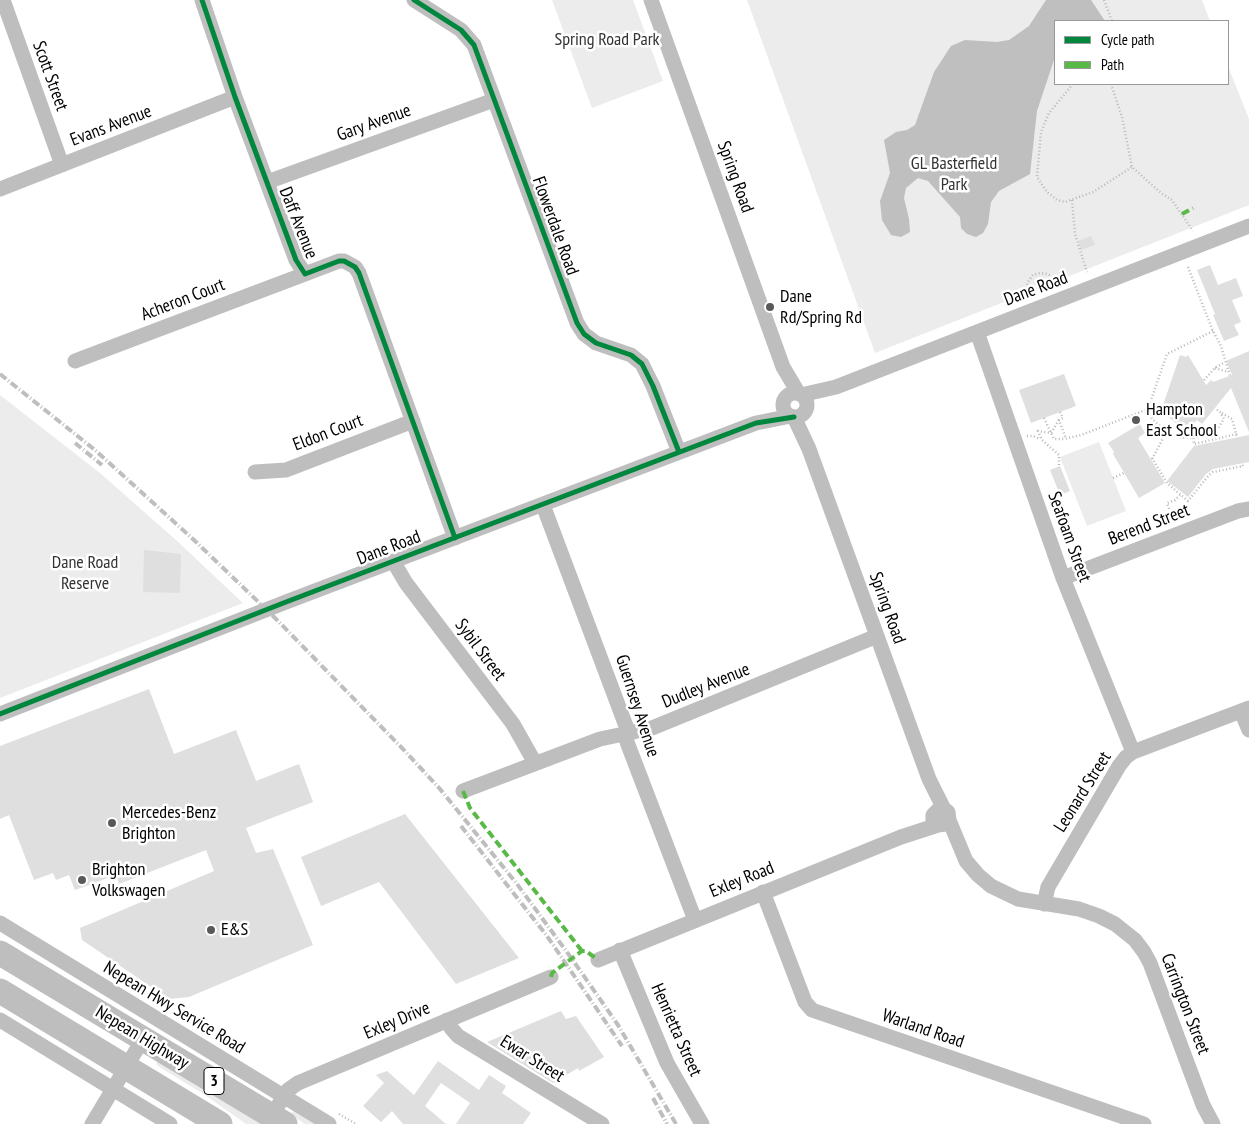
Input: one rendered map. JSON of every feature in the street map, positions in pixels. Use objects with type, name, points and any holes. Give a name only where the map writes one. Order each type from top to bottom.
[{"type":"highway","name":"Nepean Highway","points":[[0,953],[143,1039],[280,1112]]},
{"type":"highway","name":"Nepean Highway","points":[[0,991],[220,1124]]},
{"type":"street","name":"Scott Street","points":[[3,0],[62,165]]},
{"type":"street","name":"Daff Avenue","points":[[202,0],[235,97],[292,252],[305,274],[339,261],[355,266],[359,273],[455,538]]},
{"type":"street","name":"Flowerdale Road","points":[[414,0],[461,30],[470,39],[478,53],[577,323],[584,334],[596,344],[631,355],[642,364],[654,386],[679,452]]},
{"type":"street","name":"Spring Road","points":[[657,2],[783,367],[809,449],[929,779],[940,818]]},
{"type":"street","name":"Evans Avenue","points":[[0,189],[235,97]]},
{"type":"street","name":"Gary Avenue","points":[[267,182],[494,100]]},
{"type":"street","name":"Dane Road","points":[[0,714],[254,614],[756,423],[815,399],[836,387],[1249,226]]},
{"type":"street","name":"Acheron Court","points":[[75,361],[305,274]]},
{"type":"street","name":"Seafoam Street","points":[[977,332],[1063,578],[1133,752]]},
{"type":"street","name":"Eldon Court","points":[[255,472],[286,470],[413,421]]},
{"type":"street","name":"Guernsey Avenue","points":[[543,505],[625,721],[627,742],[695,920]]},
{"type":"street","name":"Berend Street","points":[[1063,578],[1238,510],[1249,509]]},
{"type":"street","name":"Sybil Street","points":[[393,561],[406,583],[509,718],[535,763]]},
{"type":"street","name":"Dudley Avenue","points":[[463,791],[600,739],[652,728],[877,636]]},
{"type":"street","name":"Leonard Street","points":[[1044,904],[1048,887],[1126,757],[1133,752],[1245,709],[1249,730]]},
{"type":"street","name":"Exley Road","points":[[598,960],[900,837],[940,818]]},
{"type":"street","name":"Carrington Street","points":[[940,818],[978,875],[1000,892],[1018,899],[1079,909],[1099,916],[1128,933],[1140,946],[1147,957],[1203,1105],[1213,1124]]},
{"type":"street","name":"Warland Road","points":[[763,892],[805,1002],[812,1010],[1144,1124]]},
{"type":"street","name":"Nepean Hwy Service Road","points":[[0,923],[280,1112],[329,1124]]},
{"type":"street","name":"Henrietta Street","points":[[620,950],[667,1063],[702,1124]]},
{"type":"street","name":"Exley Drive","points":[[280,1112],[288,1090],[298,1083],[551,977]]},
{"type":"street","points":[[0,1020],[170,1124]]},
{"type":"street","name":"Ewar Street","points":[[448,1020],[451,1028],[458,1036],[602,1124]]},
{"type":"street","points":[[92,1124],[143,1039]]},
{"type":"street","name":"Carrington Street","points":[[1203,1105],[1206,1124]]},
{"type":"path","points":[[1104,0],[1112,20]]},
{"type":"path","points":[[1071,85],[1049,113],[1041,132],[1037,177],[1047,192],[1057,200],[1065,202],[1072,200],[1093,192],[1132,167]]},
{"type":"path","points":[[1111,85],[1122,117],[1132,167],[1161,193],[1172,200],[1193,231]]},
{"type":"path","points":[[1072,200],[1075,234],[1087,272]]},
{"type":"path","points":[[1188,267],[1230,374],[1215,368]]},
{"type":"path","points":[[1028,295],[1027,283],[1033,275],[1040,273],[1048,274],[1056,284]]},
{"type":"path","points":[[1213,331],[1167,354],[1148,409],[1152,419],[1167,432],[1177,437],[1193,438],[1206,436],[1216,431],[1224,419],[1220,412]]},
{"type":"path","points":[[1204,380],[1215,368],[1225,361]]},
{"type":"path","points":[[1193,438],[1194,444],[1237,436],[1232,419],[1215,408]]},
{"type":"path","points":[[1044,418],[1054,439],[1066,438],[1081,435],[1148,409]]},
{"type":"path","points":[[1051,433],[1059,420],[1063,418],[1060,412]]},
{"type":"path","points":[[1059,420],[1066,438]]},
{"type":"path","points":[[1051,433],[1038,431],[1042,440],[1058,455],[1059,465]]},
{"type":"path","points":[[1167,432],[1151,459],[1167,483],[1188,501],[1213,472],[1243,466],[1242,464]]},
{"type":"path","points":[[1113,478],[1124,473]]},
{"type":"path","points":[[1174,522],[1167,503],[1175,500],[1180,495]]},
{"type":"green space","name":"Spring Road Park","points":[[552,0],[633,0],[663,81],[592,108]]},
{"type":"green space","name":"GL Basterfield Park","points":[[747,0],[1202,0],[1210,20],[1054,20],[1054,85],[1229,85],[1229,69],[1249,119],[1249,205],[875,353]]},
{"type":"green space","name":"Dane Road Reserve","points":[[0,395],[100,473],[176,540],[243,603],[0,698]]},
{"type":"green space","points":[[1099,442],[1126,511],[1087,526],[1060,457]]},
{"type":"green space","points":[[158,1060],[265,1124],[246,1124],[205,1095],[161,1068],[156,1064]]},
{"type":"green space","points":[[293,1111],[317,1124],[305,1124],[291,1114]]},
{"type":"shaded area","points":[[1046,0],[1091,0],[1104,20],[1054,20],[1054,60],[1037,111],[1030,174],[999,191],[991,202],[988,224],[983,233],[976,237],[967,234],[961,228],[960,217],[928,181],[918,178],[906,188],[904,198],[910,232],[901,237],[891,235],[882,220],[880,201],[890,173],[884,140],[896,132],[907,130],[915,125],[934,72],[951,46],[965,40],[997,42],[1009,40],[1029,26]]},
{"type":"building","points":[[1091,236],[1095,245],[1081,250],[1078,241]]},
{"type":"building","points":[[1210,265],[1218,285],[1236,278],[1243,296],[1232,300],[1241,322],[1234,325],[1239,335],[1224,341],[1197,270]]},
{"type":"building","points":[[1249,351],[1249,432],[1231,388],[1202,424],[1197,420],[1187,432],[1161,411],[1180,355],[1186,357],[1188,355],[1206,385],[1211,380],[1213,382],[1232,375],[1226,361]]},
{"type":"building","points":[[1064,374],[1076,406],[1031,423],[1019,390]]},
{"type":"building","points":[[1140,424],[1145,433],[1138,438],[1165,483],[1139,498],[1108,443]]},
{"type":"building","points":[[1249,435],[1249,462],[1213,469],[1206,474],[1188,497],[1167,481],[1194,446]]},
{"type":"building","points":[[1060,466],[1070,491],[1060,495],[1050,470]]},
{"type":"building","points":[[144,550],[181,554],[180,593],[143,592]]},
{"type":"building","points":[[149,689],[174,754],[236,730],[256,781],[299,764],[313,802],[246,828],[256,853],[273,849],[313,945],[189,997],[169,999],[82,940],[80,928],[214,871],[206,850],[119,884],[116,875],[75,890],[69,875],[56,880],[53,873],[34,880],[9,815],[0,819],[0,746]]},
{"type":"building","points":[[405,814],[519,958],[456,984],[379,882],[321,906],[301,857]]},
{"type":"building","points":[[561,1011],[566,1019],[576,1016],[604,1057],[579,1071],[578,1068],[553,1083],[487,1042]]},
{"type":"building","points":[[438,1061],[479,1090],[489,1075],[506,1086],[502,1093],[531,1113],[523,1124],[456,1124],[470,1103],[441,1083],[425,1106],[446,1124],[403,1124],[392,1111],[381,1122],[363,1106],[384,1083],[376,1075],[387,1071],[414,1095]]},
{"type":"railway","points":[[0,374],[95,450],[194,540],[275,618],[440,789],[517,884],[572,959],[618,1025],[676,1124]]},
{"type":"railway","points":[[75,443],[102,465]]},
{"type":"railway","points":[[461,826],[547,936],[622,1046]]},
{"type":"railway","points":[[653,1098],[667,1124]]},
{"type":"marked path","points":[[1182,214],[1193,208]]},
{"type":"marked path","points":[[463,791],[470,808],[582,951]]},
{"type":"marked path","points":[[551,977],[552,973],[582,951],[586,951],[598,960]]},
{"type":"cycle path","points":[[202,0],[235,97],[296,260],[305,274],[339,261],[344,261],[355,267],[359,273],[455,538]]},
{"type":"cycle path","points":[[414,0],[461,30],[474,45],[577,323],[584,334],[596,343],[631,355],[642,364],[653,386],[679,452]]},
{"type":"cycle path","points":[[0,714],[286,602],[756,423],[794,417]]},
{"type":"place","name":"Dane Rd/Spring Rd","points":[[770,307]]},
{"type":"place","name":"Hampton East School","points":[[1136,420]]},
{"type":"place","name":"Mercedes-Benz Brighton","points":[[112,823]]},
{"type":"place","name":"Brighton Volkswagen","points":[[82,880]]},
{"type":"place","name":"E&S","points":[[211,930]]}]
